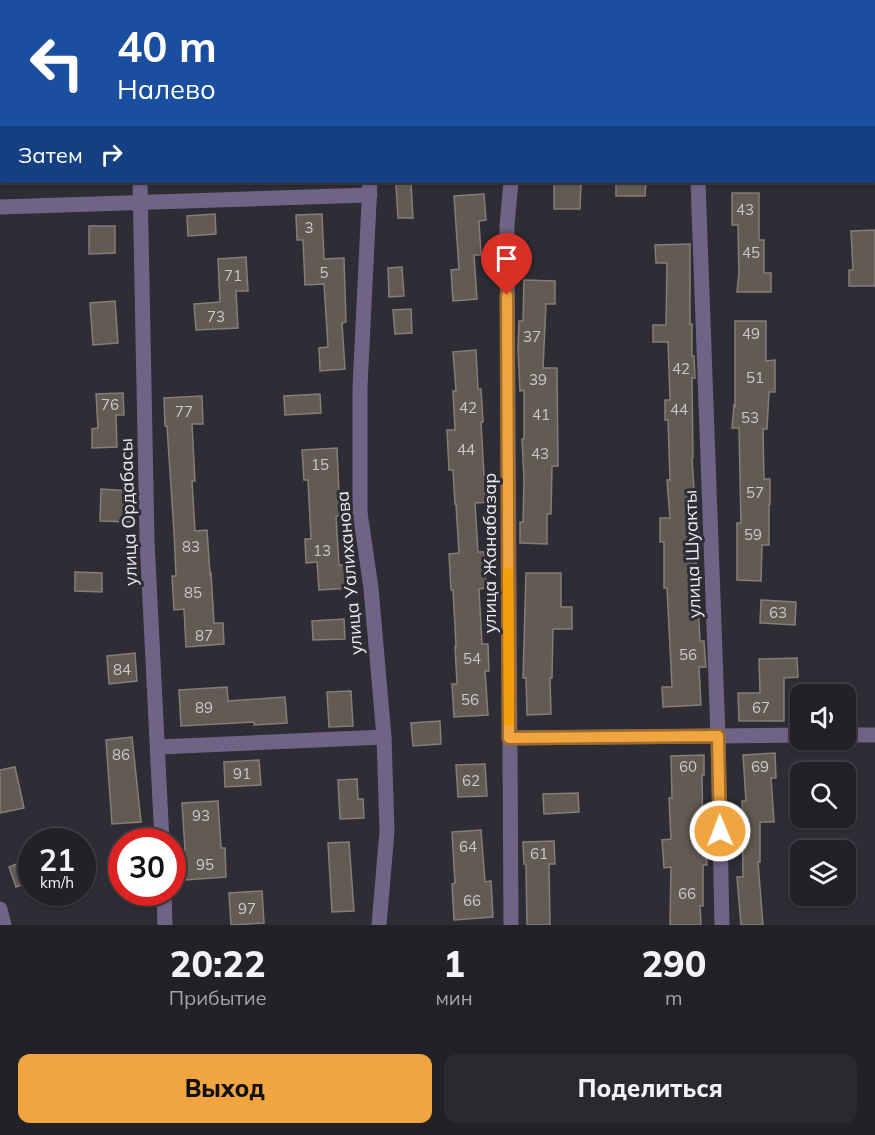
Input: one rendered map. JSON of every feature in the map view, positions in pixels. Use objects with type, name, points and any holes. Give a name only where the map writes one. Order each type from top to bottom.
[{"type":"street","name":"улица Ордабасы","points":[[140,183],[147,540],[161,828]]},
{"type":"street","name":"улица Жанабазар","points":[[511,925],[507,225],[512,183]]},
{"type":"street","name":"улица Шуакты","points":[[698,183],[718,736],[722,925]]},
{"type":"street","points":[[0,207],[141,202],[370,188]]},
{"type":"street","name":"улица Уалиханова","points":[[370,188],[360,387],[360,512],[371,588],[384,737],[387,831],[380,925]]},
{"type":"street","points":[[509,738],[790,735]]},
{"type":"street","points":[[856,735],[875,735]]},
{"type":"street","points":[[158,747],[384,737]]},
{"type":"street","points":[[164,906],[165,925]]},
{"type":"street","points":[[0,909],[4,925]]},
{"type":"building","points":[[554,183],[581,183],[580,209],[554,209]]},
{"type":"building","points":[[616,183],[646,183],[645,196],[616,196]]},
{"type":"building","points":[[411,184],[413,218],[398,218],[396,185]]},
{"type":"building","points":[[732,193],[759,193],[759,240],[764,240],[764,273],[771,273],[771,292],[737,292],[738,225],[732,225]]},
{"type":"building","points":[[484,194],[486,220],[479,221],[481,255],[474,255],[477,299],[453,301],[451,270],[459,269],[454,196]]},
{"type":"building","points":[[215,214],[216,234],[188,236],[187,216]]},
{"type":"building","points":[[322,214],[324,259],[344,258],[346,322],[342,323],[345,369],[320,371],[319,348],[328,347],[324,284],[305,285],[303,240],[297,240],[296,215]]},
{"type":"building","points":[[89,226],[115,226],[115,253],[89,254]]},
{"type":"building","points":[[875,230],[875,286],[849,286],[849,270],[853,270],[851,231]]},
{"type":"building","points":[[690,244],[690,324],[692,324],[695,378],[692,378],[692,458],[696,519],[699,519],[698,543],[696,543],[696,601],[698,601],[700,641],[704,641],[706,667],[699,667],[701,705],[663,707],[662,687],[672,687],[667,588],[664,588],[664,542],[660,542],[660,518],[670,518],[667,480],[670,480],[668,420],[665,420],[665,400],[670,400],[668,342],[653,342],[653,325],[666,325],[667,263],[656,263],[655,245]]},
{"type":"building","points":[[246,257],[248,291],[236,291],[238,328],[196,330],[194,304],[220,302],[218,259]]},
{"type":"building","points":[[402,267],[404,296],[389,297],[388,268]]},
{"type":"building","points":[[524,280],[555,281],[555,304],[546,304],[543,368],[557,368],[558,466],[552,466],[551,514],[547,514],[547,544],[520,543],[520,522],[523,522],[524,390],[520,391],[518,349],[519,321],[523,321]]},
{"type":"building","points":[[115,301],[118,343],[93,345],[90,303]]},
{"type":"building","points":[[411,309],[412,333],[395,334],[393,310]]},
{"type":"building","points":[[735,321],[766,321],[766,361],[775,360],[775,392],[769,392],[767,429],[763,429],[764,479],[770,479],[770,504],[769,545],[762,545],[761,581],[737,580],[737,523],[741,523],[739,428],[732,428],[735,406]]},
{"type":"building","points":[[476,350],[478,389],[481,389],[484,476],[489,476],[491,502],[475,503],[478,552],[484,552],[486,588],[479,589],[482,644],[488,644],[489,671],[485,671],[488,715],[454,717],[452,684],[457,684],[456,646],[449,554],[459,553],[453,470],[449,470],[447,430],[455,430],[453,391],[456,391],[453,352]]},
{"type":"building","points":[[123,393],[124,415],[116,415],[117,447],[92,448],[92,429],[98,428],[96,394]]},
{"type":"building","points":[[320,394],[321,413],[285,415],[284,396]]},
{"type":"building","points":[[202,396],[203,424],[192,424],[195,531],[207,530],[214,623],[223,623],[224,644],[186,647],[184,609],[174,610],[172,576],[176,576],[174,532],[164,398]]},
{"type":"building","points":[[337,448],[340,516],[336,516],[339,565],[350,565],[351,588],[319,590],[317,562],[306,563],[305,539],[311,539],[308,480],[304,480],[302,450]]},
{"type":"building","points":[[101,489],[131,491],[130,522],[100,521]]},
{"type":"building","points":[[75,572],[102,573],[102,592],[75,591]]},
{"type":"building","points":[[526,573],[561,573],[561,607],[572,607],[572,629],[553,629],[552,678],[550,678],[551,714],[527,715],[526,678],[523,678]]},
{"type":"building","points":[[761,600],[796,602],[795,625],[760,623]]},
{"type":"building","points":[[344,619],[345,639],[313,640],[312,621]]},
{"type":"building","points":[[135,653],[137,681],[109,684],[107,656]]},
{"type":"building","points":[[797,658],[798,677],[784,678],[784,721],[739,721],[738,693],[760,693],[759,659]]},
{"type":"building","points":[[227,687],[228,701],[285,697],[287,723],[254,725],[254,722],[181,726],[179,690]]},
{"type":"building","points":[[351,691],[353,726],[329,727],[327,692]]},
{"type":"building","points":[[440,721],[441,744],[413,746],[411,723]]},
{"type":"building","points":[[132,737],[141,822],[112,824],[106,740]]},
{"type":"building","points":[[775,753],[776,778],[771,778],[774,822],[760,822],[760,862],[758,862],[763,925],[741,925],[737,877],[743,877],[742,801],[746,801],[743,755]]},
{"type":"building","points":[[704,755],[703,837],[705,837],[707,865],[703,865],[701,925],[670,925],[671,867],[664,868],[662,840],[671,839],[669,798],[672,798],[671,756]]},
{"type":"building","points":[[259,760],[261,785],[225,787],[224,762]]},
{"type":"building","points":[[485,764],[487,796],[458,797],[456,765]]},
{"type":"building","points":[[15,767],[24,808],[0,813],[0,770]]},
{"type":"building","points":[[357,779],[358,799],[363,799],[364,818],[340,819],[338,780]]},
{"type":"building","points":[[578,793],[579,812],[544,814],[543,794]]},
{"type":"building","points":[[218,801],[221,848],[225,848],[226,877],[186,880],[186,828],[184,828],[182,803]]},
{"type":"building","points":[[481,830],[485,882],[491,881],[493,917],[454,920],[452,884],[455,883],[452,832]]},
{"type":"building","points":[[554,841],[555,864],[549,864],[550,925],[527,925],[526,864],[524,864],[523,842]]},
{"type":"building","points":[[349,842],[354,911],[332,912],[328,843]]},
{"type":"building","points":[[18,863],[18,886],[16,887],[9,867]]},
{"type":"building","points":[[262,891],[264,923],[231,925],[229,893]]},
{"type":"slow traffic","points":[[508,572],[509,721]]},
{"type":"route","points":[[507,295],[509,738],[718,736],[720,831]]}]
